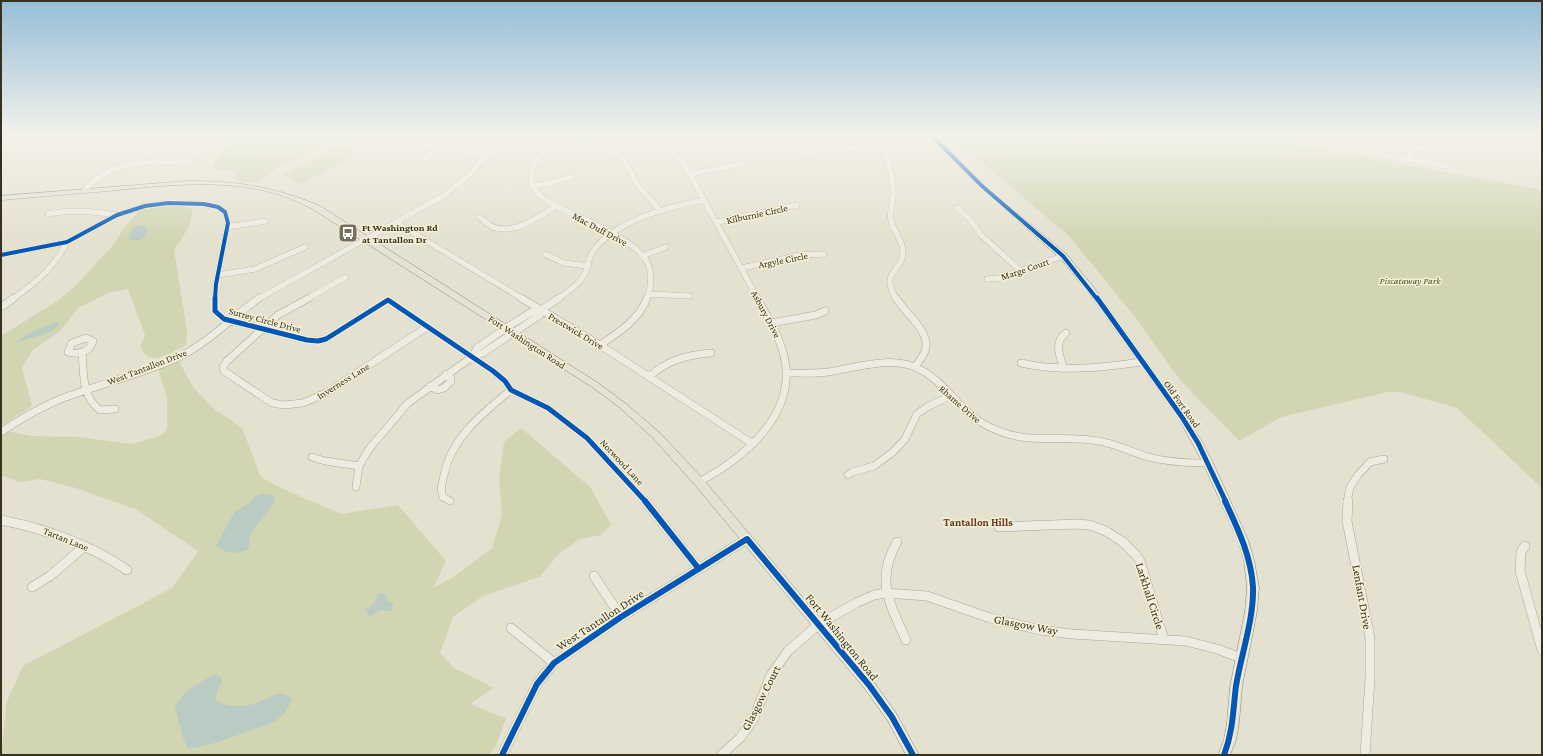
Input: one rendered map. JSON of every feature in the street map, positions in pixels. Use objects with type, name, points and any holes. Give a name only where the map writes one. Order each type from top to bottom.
[{"type":"main road","name":"Old Fort Road","points":[[968,171],[982,186],[1063,256],[1089,287],[1141,362],[1186,423],[1208,463],[1243,540],[1252,574],[1252,599],[1241,658],[1230,740],[1224,755]]},
{"type":"main road","name":"Fort Washington Road","points":[[1,198],[189,182],[224,183],[257,187],[286,194],[304,201],[595,385],[622,405],[656,435],[700,482],[881,700],[913,755]]},
{"type":"street","points":[[84,191],[99,176],[108,171]]},
{"type":"street","name":"West Tantallon Drive","points":[[1,432],[43,407],[85,390],[181,356],[201,345],[259,298],[432,204],[453,190],[474,171]]},
{"type":"street","points":[[532,171],[532,187],[573,177]]},
{"type":"street","points":[[630,171],[639,187],[660,210]]},
{"type":"street","name":"Asbury Drive","points":[[688,171],[771,322],[783,350],[786,373],[784,393],[766,428],[753,444],[728,465],[700,482]]},
{"type":"street","points":[[690,174],[704,171]]},
{"type":"street","points":[[889,171],[893,186],[890,218],[903,250],[901,260],[892,272],[890,285],[894,297],[925,336],[925,351],[915,367]]},
{"type":"street","name":"Mac Duff Drive","points":[[532,187],[542,198],[613,235],[634,248],[648,265],[651,273],[649,294],[643,308],[635,317],[600,345]]},
{"type":"street","points":[[356,487],[359,466],[369,449],[408,403],[446,374],[472,357],[483,353],[510,331],[540,315],[541,310],[580,280],[589,266],[595,250],[613,235],[638,220],[660,210],[704,200]]},
{"type":"street","name":"Surrey Circle Drive","points":[[1,255],[67,242],[117,215],[134,208],[158,204],[204,204],[221,208],[227,216],[227,227],[215,297],[216,310],[224,319],[307,340],[320,341],[326,339],[388,300],[501,377],[511,390]]},
{"type":"street","name":"Kilburnie Circle","points":[[717,222],[797,205]]},
{"type":"street","points":[[480,217],[484,223],[492,227],[512,228],[530,222],[556,206]]},
{"type":"street","points":[[957,208],[965,214],[986,240],[1020,270]]},
{"type":"street","points":[[48,214],[76,210],[117,215]]},
{"type":"street","points":[[227,227],[266,221]]},
{"type":"street","name":"Prestwick Drive","points":[[397,223],[600,345],[753,444]]},
{"type":"street","points":[[1,307],[50,268],[59,258],[67,242]]},
{"type":"street","points":[[218,275],[255,270],[305,247]]},
{"type":"street","points":[[642,256],[666,247]]},
{"type":"street","points":[[546,254],[561,262],[589,266]]},
{"type":"street","name":"Argyle Circle","points":[[742,268],[800,255],[824,254]]},
{"type":"street","name":"Marge Court","points":[[987,279],[1000,278],[1063,256]]},
{"type":"street","name":"Inverness Lane","points":[[346,277],[278,315],[227,361],[223,369],[274,404],[284,405],[303,403],[319,397],[428,328]]},
{"type":"street","points":[[649,294],[688,296]]},
{"type":"street","points":[[771,322],[816,315],[825,311]]},
{"type":"street","points":[[1064,369],[1058,344],[1061,336],[1066,333]]},
{"type":"street","points":[[82,352],[85,390],[88,400],[96,408],[106,411],[115,409]]},
{"type":"street","points":[[650,377],[658,367],[672,359],[711,353]]},
{"type":"street","name":"Rhame Drive","points":[[786,373],[828,372],[886,362],[902,364],[915,367],[932,378],[978,421],[1011,435],[1030,439],[1097,440],[1162,460],[1208,463]]},
{"type":"street","points":[[1021,363],[1046,368],[1089,369],[1141,362]]},
{"type":"street","points":[[450,501],[442,496],[442,479],[450,455],[456,444],[462,435],[478,418],[511,390]]},
{"type":"street","name":"Norwood Lane","points":[[511,390],[548,408],[587,438],[640,495],[699,569]]},
{"type":"street","points":[[848,475],[852,472],[874,466],[894,452],[905,439],[917,414],[927,407],[950,396]]},
{"type":"street","points":[[312,456],[325,461],[359,466]]},
{"type":"street","name":"Lenfant Drive","points":[[1365,755],[1370,678],[1370,638],[1347,521],[1347,504],[1350,487],[1358,475],[1370,462],[1384,459]]},
{"type":"street","name":"Tartan Lane","points":[[1,520],[35,527],[85,546],[117,562],[127,570]]},
{"type":"street","name":"Larkhall Circle","points":[[999,526],[1083,524],[1097,527],[1123,542],[1136,555],[1142,566],[1164,640]]},
{"type":"street","name":"West Tantallon Drive","points":[[502,755],[537,684],[554,663],[621,618],[747,539]]},
{"type":"street","points":[[897,542],[890,553],[886,566],[884,583],[886,593],[906,640]]},
{"type":"street","points":[[32,587],[50,576],[85,546]]},
{"type":"street","points":[[1525,546],[1521,552],[1520,571],[1542,650]]},
{"type":"street","points":[[594,576],[621,618]]},
{"type":"street","name":"Glasgow Way","points":[[819,624],[856,602],[874,595],[886,593],[927,596],[990,618],[1040,630],[1186,641],[1217,649],[1241,658]]},
{"type":"street","name":"Glasgow Court","points":[[721,755],[740,738],[753,720],[771,675],[781,660],[788,651],[819,624]]},
{"type":"street","points":[[511,628],[554,663]]},
{"type":"green space","points":[[236,171],[273,171],[257,183],[237,181],[234,176]]},
{"type":"green space","points":[[290,171],[325,171],[301,184],[283,175]]},
{"type":"green space","name":"Piscataway Park","points":[[993,171],[1441,171],[1542,190],[1542,488],[1457,408],[1400,392],[1388,392],[1281,417],[1239,441],[1181,381],[1131,312],[1069,236]]},
{"type":"green space","points":[[177,205],[193,209],[189,227],[174,250],[187,331],[186,345],[161,357],[151,358],[147,356],[140,346],[145,335],[128,289],[108,293],[78,308],[61,330],[32,351],[22,368],[32,406],[1,426],[1,336],[59,300],[79,282],[115,243],[123,229],[139,211],[152,206]]},
{"type":"green space","points":[[178,360],[194,388],[213,408],[242,428],[261,477],[279,487],[341,514],[398,505],[446,561],[433,588],[455,576],[492,548],[502,515],[499,479],[504,442],[521,428],[591,488],[611,525],[601,535],[580,539],[560,553],[539,577],[483,596],[453,617],[440,653],[454,668],[493,688],[471,704],[506,719],[496,745],[489,755],[1,755],[7,701],[23,666],[172,588],[198,551],[137,510],[76,488],[40,479],[19,482],[1,475],[1,430],[32,436],[79,437],[131,444],[158,437],[167,430],[167,399],[158,368]]},
{"type":"shaded area","points":[[137,225],[148,228],[145,237],[139,241],[128,239],[132,229]]},
{"type":"shaded area","points":[[57,322],[59,325],[50,332],[15,343],[32,332]]},
{"type":"shaded area","points":[[263,494],[273,495],[275,500],[252,533],[248,550],[231,552],[224,551],[216,546],[234,513],[249,503],[255,496]]},
{"type":"shaded area","points":[[379,593],[387,594],[386,598],[390,603],[394,603],[391,611],[379,611],[370,617],[365,610],[374,604]]},
{"type":"shaded area","points":[[213,675],[221,677],[222,682],[215,700],[223,704],[236,706],[249,705],[277,694],[288,696],[292,700],[285,713],[277,720],[267,725],[215,743],[188,749],[183,738],[175,706],[182,696],[196,685]]},
{"type":"cycle path","points":[[967,171],[982,186],[1063,256],[1089,287],[1182,417],[1198,443],[1243,540],[1249,560],[1253,588],[1251,611],[1236,687],[1230,740],[1224,755]]},
{"type":"cycle path","points":[[1,255],[67,242],[117,215],[145,206],[168,203],[204,204],[218,207],[225,212],[228,223],[216,284],[215,311],[224,319],[307,340],[318,341],[326,339],[388,300],[493,371],[505,381],[511,390],[548,408],[587,438],[640,495],[699,569]]},
{"type":"cycle path","points":[[502,755],[537,684],[554,663],[621,617],[747,539],[869,685],[892,717],[913,755]]},
{"type":"place","name":"Ft Washington Rd at Tantallon Dr","points":[[348,233]]},
{"type":"district","name":"Tantallon Hills","points":[[978,522]]}]
